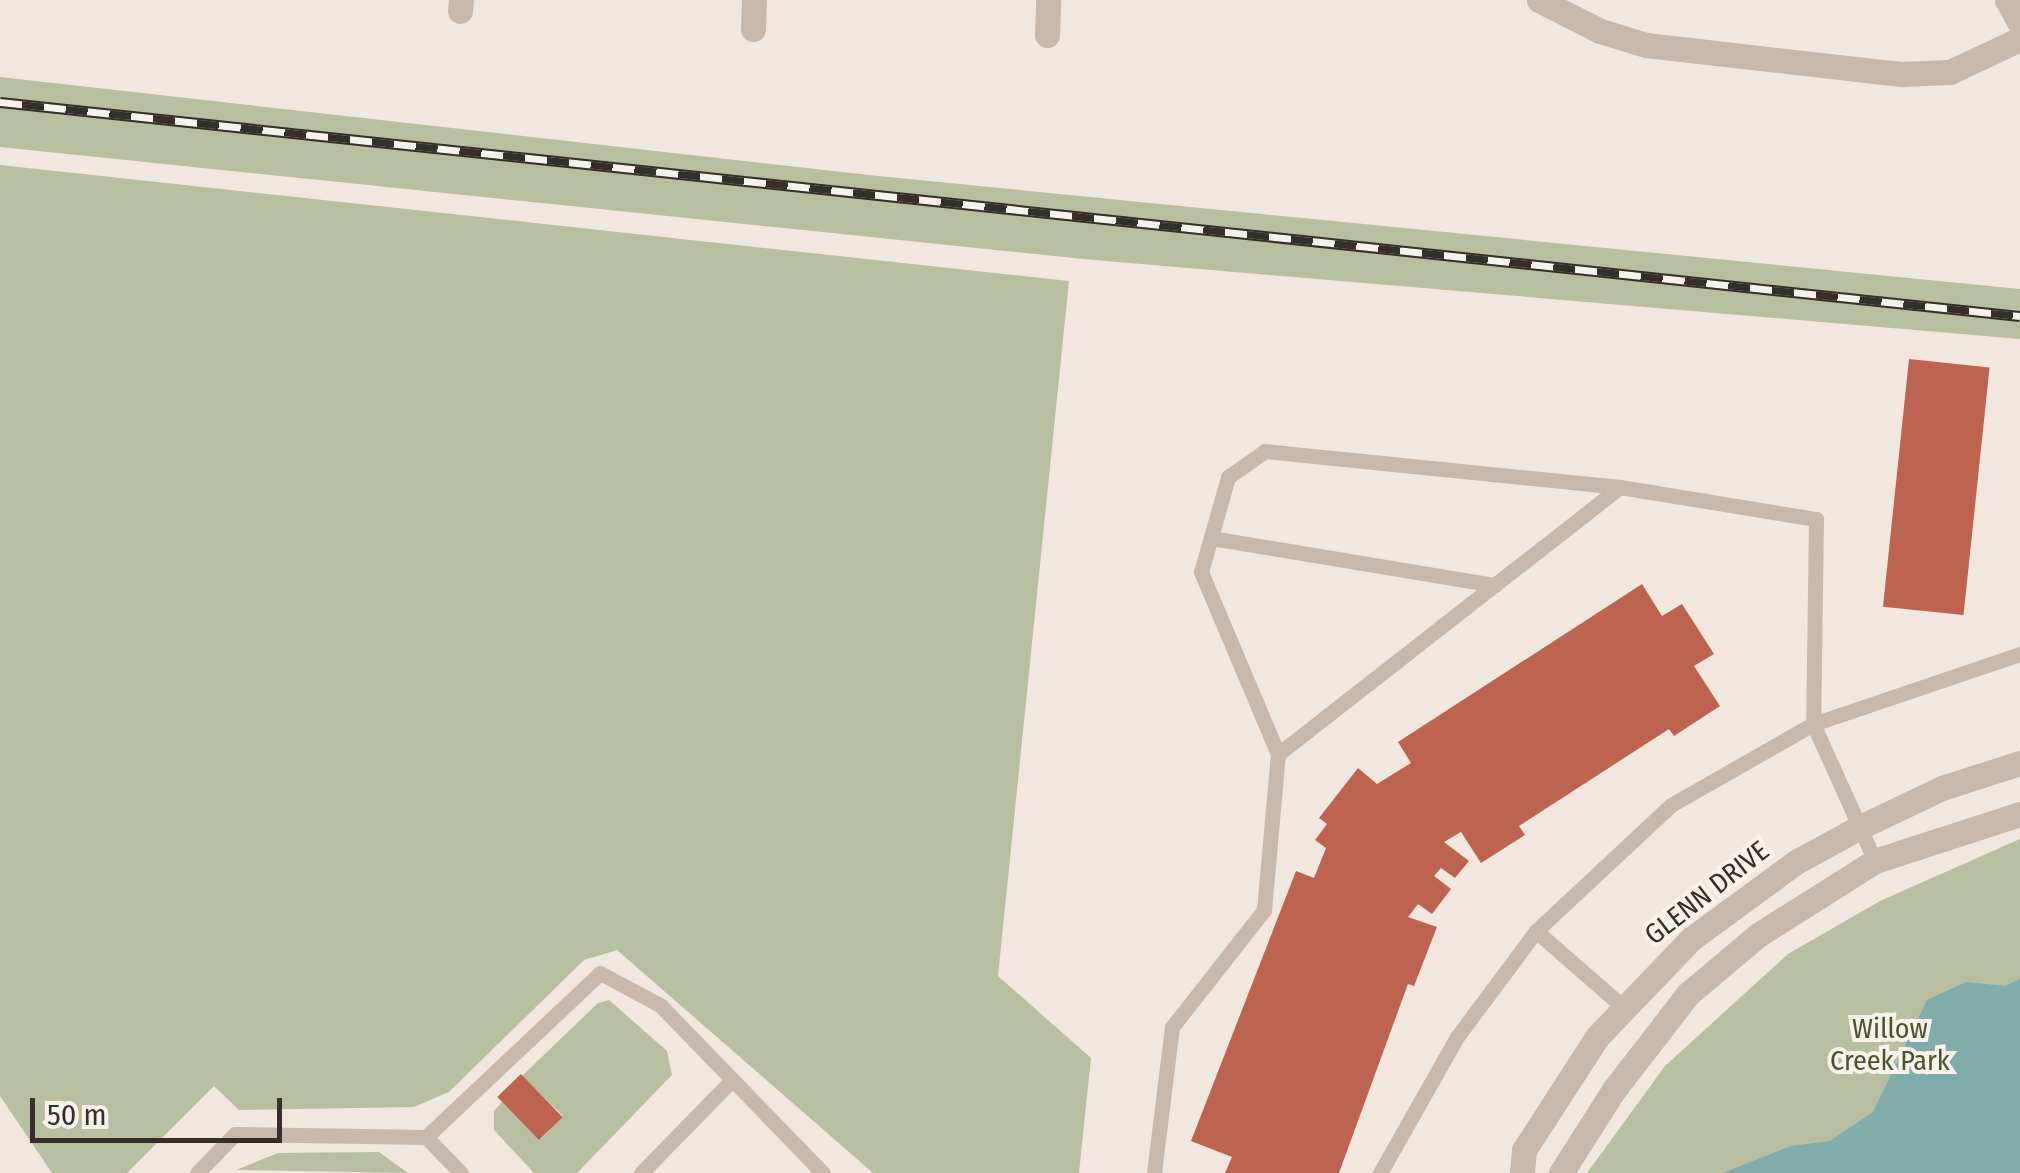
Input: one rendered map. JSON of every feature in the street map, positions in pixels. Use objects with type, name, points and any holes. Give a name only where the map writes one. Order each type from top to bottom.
[{"type":"street","points":[[753,29],[754,0]]},
{"type":"street","points":[[1047,35],[1048,0]]},
{"type":"street","points":[[1539,0],[1600,31],[1646,45],[1902,74],[1950,72],[2020,38]]},
{"type":"street","points":[[2007,0],[2020,24]]},
{"type":"street","name":"GLENN DRIVE","points":[[1522,1173],[1524,1150],[1623,1007],[1734,904],[1858,828],[1942,788],[2020,763]]},
{"type":"street","points":[[1992,820],[2020,801]]},
{"type":"street","points":[[1561,1173],[1613,1091],[1688,994],[1758,935],[1874,861],[2020,814]]},
{"type":"lane","points":[[1154,1173],[1172,1027],[1264,910],[1278,754],[1201,572],[1228,477],[1265,451],[1620,487],[1816,520],[1813,724],[1874,861]]},
{"type":"lane","points":[[1278,754],[1620,487]]},
{"type":"lane","points":[[1211,538],[1495,585]]},
{"type":"lane","points":[[1380,1173],[1457,1037],[1536,930],[1671,806],[1813,724],[2020,654]]},
{"type":"lane","points":[[1536,930],[1623,1007]]},
{"type":"lane","points":[[197,1173],[235,1134],[426,1137],[600,973],[660,1005],[822,1173]]},
{"type":"lane","points":[[641,1173],[732,1080]]},
{"type":"lane","points":[[426,1137],[461,1173]]},
{"type":"green space","points":[[0,77],[878,176],[2020,289],[2020,339],[1083,259],[0,147]]},
{"type":"green space","points":[[0,165],[1069,281],[998,976],[1091,1058],[1079,1173],[873,1173],[617,950],[584,960],[449,1092],[414,1107],[239,1110],[214,1086],[127,1173],[52,1173],[0,1096]]},
{"type":"green space","name":"Willow Creek Park","points":[[2020,839],[2020,1173],[1587,1173],[1665,1066],[1788,954],[1880,901]]},
{"type":"green space","points":[[609,1000],[667,1051],[672,1075],[577,1173],[534,1173],[494,1130],[494,1111],[502,1102],[541,1139],[563,1116],[522,1076],[598,1003]]},
{"type":"green space","points":[[379,1152],[408,1173],[236,1170],[278,1153]]},
{"type":"water","points":[[2020,979],[2020,1173],[1723,1173],[1791,1146],[1830,1141],[1873,1112],[1927,1000],[1966,982],[2005,986]]},
{"type":"building","points":[[1909,359],[1990,367],[1964,615],[1883,607]]},
{"type":"building","points":[[1642,584],[1662,616],[1682,604],[1714,654],[1694,666],[1720,706],[1674,736],[1669,729],[1519,826],[1525,835],[1481,863],[1461,832],[1444,842],[1469,861],[1455,878],[1441,868],[1434,876],[1451,889],[1432,914],[1418,904],[1408,917],[1437,927],[1414,986],[1408,984],[1339,1173],[1225,1173],[1232,1157],[1191,1141],[1296,871],[1314,878],[1326,848],[1315,840],[1327,824],[1319,818],[1358,768],[1377,784],[1411,763],[1398,742]]},
{"type":"building","points":[[521,1074],[563,1117],[539,1140],[497,1097]]},
{"type":"railway","points":[[0,102],[2020,316]]}]
